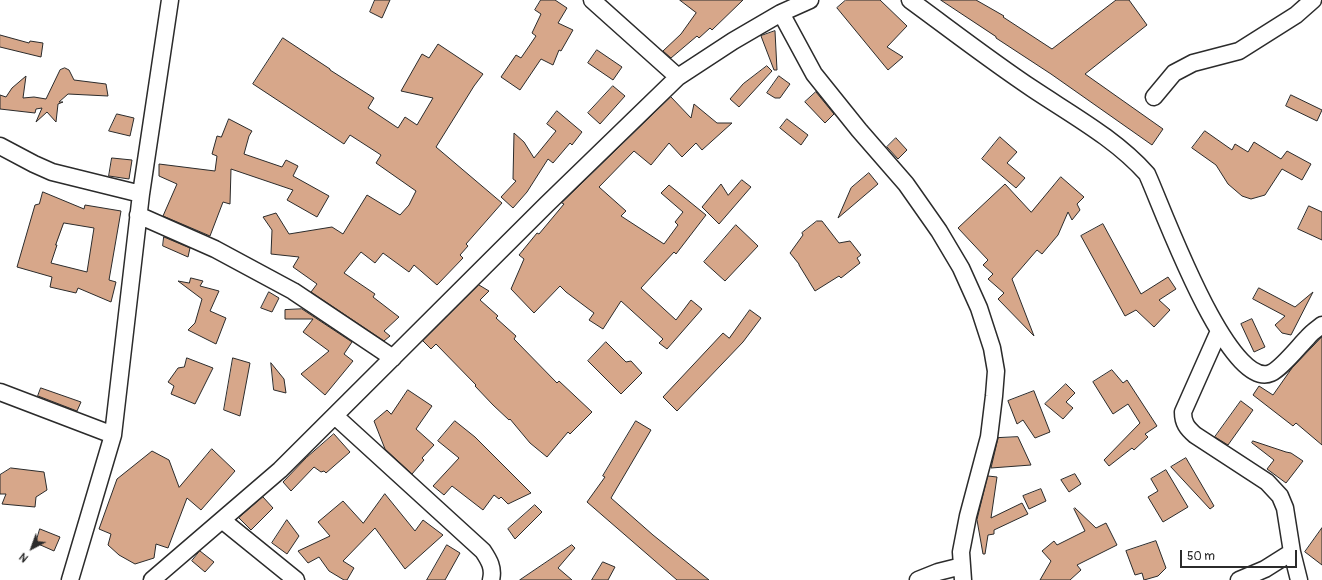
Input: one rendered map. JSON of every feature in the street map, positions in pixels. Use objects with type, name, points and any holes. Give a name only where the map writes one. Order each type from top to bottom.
[{"type":"street","points":[[70,580],[113,435],[138,215],[170,0]]},
{"type":"street","points":[[592,0],[678,77]]},
{"type":"street","points":[[152,580],[280,470],[562,189],[678,77],[733,40],[781,13],[810,0]]},
{"type":"street","points":[[910,0],[1026,84],[1104,137],[1138,163],[1147,174],[1200,298],[1227,345],[1248,368],[1262,374],[1271,373],[1309,335],[1322,325]]},
{"type":"street","points":[[1154,96],[1174,74],[1194,63],[1239,51],[1296,15],[1313,0]]},
{"type":"street","points":[[781,13],[814,74],[859,130],[906,184],[939,231],[961,268],[979,308],[992,348],[996,371],[989,437],[968,516],[961,552],[963,573],[938,572],[918,580]]},
{"type":"street","points":[[0,146],[52,172],[141,194]]},
{"type":"street","points":[[138,215],[215,249],[293,292],[393,358]]},
{"type":"street","points":[[1219,331],[1183,412],[1183,421],[1187,428],[1195,435],[1267,482],[1280,496],[1285,508],[1292,552],[1299,580]]},
{"type":"street","points":[[0,392],[113,435]]},
{"type":"street","points":[[335,416],[483,551],[491,564],[493,575],[491,580]]},
{"type":"street","points":[[222,520],[296,580]]},
{"type":"street","points":[[1239,580],[1265,569],[1292,552]]},
{"type":"building","points":[[375,0],[390,0],[382,18],[370,12]]},
{"type":"building","points":[[541,0],[555,0],[567,8],[558,23],[573,30],[561,51],[559,50],[553,65],[541,59],[520,90],[501,77],[516,55],[521,58],[536,36],[532,33],[541,14],[535,10]]},
{"type":"building","points":[[680,0],[743,0],[712,30],[710,28],[699,38],[697,36],[671,58],[663,51],[681,34],[696,13]]},
{"type":"building","points":[[846,0],[880,0],[907,26],[887,47],[903,57],[888,70],[837,8]]},
{"type":"building","points":[[941,0],[976,0],[1004,16],[1003,17],[1052,49],[1116,0],[1129,0],[1147,25],[1085,74],[1163,129],[1152,145],[1051,74]]},
{"type":"building","points":[[775,31],[777,70],[774,70],[761,36]]},
{"type":"building","points":[[0,35],[29,43],[30,41],[43,43],[41,57],[0,47]]},
{"type":"building","points":[[283,38],[374,98],[368,108],[398,128],[405,117],[417,125],[433,98],[401,91],[422,54],[429,58],[438,44],[483,74],[436,147],[502,203],[466,244],[468,246],[460,255],[463,258],[437,285],[414,265],[409,272],[383,253],[375,263],[361,252],[344,273],[375,294],[373,297],[399,317],[384,331],[390,336],[384,341],[311,292],[317,284],[293,267],[299,257],[271,254],[272,230],[263,217],[276,213],[289,234],[332,227],[343,234],[367,195],[400,215],[409,205],[416,191],[376,163],[381,155],[350,135],[344,144],[253,84]]},
{"type":"building","points":[[597,50],[622,67],[613,80],[588,63]]},
{"type":"building","points":[[767,66],[772,71],[739,107],[730,99],[743,84]]},
{"type":"building","points":[[65,68],[69,70],[74,80],[106,84],[108,96],[68,94],[59,102],[63,102],[58,104],[56,122],[47,112],[36,122],[42,108],[36,109],[35,113],[0,109],[0,95],[6,97],[12,88],[26,76],[23,98],[34,97],[46,99],[60,70]]},
{"type":"building","points":[[779,76],[790,84],[780,98],[775,98],[767,93]]},
{"type":"building","points":[[613,86],[625,96],[600,124],[588,113]]},
{"type":"building","points":[[816,92],[834,114],[825,123],[805,102]]},
{"type":"building","points":[[1291,95],[1322,110],[1317,121],[1286,106]]},
{"type":"building","points":[[671,97],[691,118],[694,104],[717,123],[732,123],[702,150],[696,143],[682,157],[669,143],[651,165],[634,151],[599,187],[626,211],[621,216],[664,244],[678,225],[675,222],[683,212],[661,193],[669,185],[706,215],[676,254],[674,252],[641,288],[676,320],[691,300],[702,309],[667,349],[659,343],[663,339],[621,301],[603,329],[589,320],[594,313],[560,286],[534,313],[511,289],[524,259],[519,255],[564,204],[562,203]]},
{"type":"building","points":[[557,111],[582,132],[572,145],[570,143],[553,163],[548,159],[527,192],[513,208],[501,197],[516,181],[513,179],[514,133],[524,142],[534,158],[556,131],[547,124]]},
{"type":"building","points":[[117,114],[134,118],[130,136],[109,131]]},
{"type":"building","points":[[229,119],[252,131],[244,154],[282,167],[286,160],[298,166],[293,176],[329,196],[317,217],[287,200],[293,190],[231,169],[230,204],[223,202],[210,236],[163,216],[177,184],[159,176],[159,164],[215,171],[217,156],[212,154],[217,136],[221,137]]},
{"type":"building","points":[[787,119],[808,135],[801,145],[780,128]]},
{"type":"building","points":[[1205,131],[1232,150],[1235,144],[1248,152],[1254,142],[1281,159],[1287,151],[1311,164],[1302,180],[1282,169],[1265,195],[1251,199],[1242,196],[1228,184],[1216,165],[1192,148]]},
{"type":"building","points":[[1000,137],[1017,152],[1007,163],[1025,178],[1016,188],[982,159]]},
{"type":"building","points":[[896,138],[907,150],[898,159],[887,147]]},
{"type":"building","points":[[112,158],[132,160],[129,179],[109,176]]},
{"type":"building","points":[[869,173],[878,184],[838,218],[851,188]]},
{"type":"building","points":[[1061,177],[1084,197],[1077,204],[1080,210],[1072,220],[1068,212],[1058,235],[1042,254],[1037,250],[1012,279],[1034,336],[998,299],[1004,293],[988,279],[993,274],[983,265],[988,260],[958,228],[1005,184],[1031,212]]},
{"type":"building","points":[[742,180],[751,187],[719,224],[702,207],[721,184],[728,195]]},
{"type":"building","points":[[43,192],[84,209],[85,205],[121,211],[109,280],[116,282],[111,302],[78,288],[76,293],[50,287],[52,277],[17,267],[35,205],[39,204]],"holes":[[[64,223],[94,228],[87,272],[51,263]]]},
{"type":"building","points":[[1309,206],[1322,212],[1322,240],[1298,229]]},
{"type":"building","points":[[817,221],[822,221],[839,243],[850,241],[861,255],[857,258],[860,263],[841,278],[839,276],[815,291],[799,264],[790,253],[803,235],[802,233]]},
{"type":"building","points":[[1103,224],[1141,294],[1168,277],[1176,289],[1159,300],[1170,310],[1154,327],[1136,310],[1125,316],[1081,236]]},
{"type":"building","points":[[736,225],[758,246],[725,281],[704,262]]},
{"type":"building","points":[[164,237],[190,248],[188,257],[163,246]]},
{"type":"building","points":[[191,278],[203,281],[200,286],[219,291],[210,311],[226,318],[216,344],[188,330],[195,323],[202,299],[178,281],[189,283]]},
{"type":"building","points":[[479,285],[489,291],[480,300],[498,316],[496,318],[516,336],[514,339],[557,383],[559,381],[592,412],[570,434],[568,432],[547,457],[530,443],[510,419],[509,420],[493,405],[475,386],[476,385],[436,344],[431,349],[423,341]]},
{"type":"building","points":[[1259,288],[1295,307],[1313,292],[1291,335],[1282,333],[1275,325],[1285,316],[1253,299]]},
{"type":"building","points":[[269,292],[279,298],[272,312],[261,308]]},
{"type":"building","points":[[302,309],[352,342],[344,354],[353,361],[325,395],[301,374],[329,351],[303,332],[313,319],[285,319],[285,310]]},
{"type":"building","points":[[750,310],[761,318],[743,342],[677,411],[663,397],[723,333],[729,338]]},
{"type":"building","points":[[1252,319],[1265,347],[1254,352],[1241,324]]},
{"type":"building","points":[[1322,337],[1322,445],[1296,423],[1293,426],[1253,395],[1259,386],[1273,395],[1292,368]]},
{"type":"building","points":[[606,342],[626,362],[631,361],[642,373],[621,394],[588,361]]},
{"type":"building","points":[[187,358],[213,368],[195,404],[171,394],[174,386],[168,382],[178,368],[184,367]]},
{"type":"building","points":[[233,358],[250,363],[240,416],[224,410]]},
{"type":"building","points":[[271,363],[284,379],[286,393],[274,390]]},
{"type":"building","points":[[1112,370],[1123,383],[1127,380],[1157,426],[1145,434],[1148,437],[1134,450],[1132,448],[1109,466],[1104,460],[1140,423],[1128,404],[1113,414],[1093,382]]},
{"type":"building","points":[[1066,384],[1075,393],[1066,402],[1073,408],[1063,419],[1045,404]]},
{"type":"building","points":[[41,388],[81,402],[77,411],[38,396]]},
{"type":"building","points":[[408,390],[432,406],[416,429],[434,445],[422,458],[424,460],[412,474],[385,449],[374,421],[387,410],[391,414]]},
{"type":"building","points":[[1034,391],[1050,432],[1035,438],[1023,420],[1017,424],[1008,401]]},
{"type":"building","points":[[1241,401],[1253,410],[1228,445],[1215,437]]},
{"type":"building","points":[[455,421],[475,437],[531,493],[508,504],[501,497],[499,499],[494,495],[483,510],[452,486],[444,495],[433,486],[459,458],[438,441]]},
{"type":"building","points":[[636,421],[651,430],[611,498],[653,535],[709,580],[677,580],[587,502],[605,477],[603,476]]},
{"type":"building","points":[[334,434],[350,452],[326,473],[324,471],[321,472],[314,467],[291,491],[283,482],[306,458]]},
{"type":"building","points":[[1018,437],[1031,465],[991,468],[998,438]]},
{"type":"building","points":[[1253,441],[1291,453],[1303,461],[1286,483],[1267,469],[1274,460],[1252,443]]},
{"type":"building","points":[[212,449],[235,471],[201,510],[187,498],[168,548],[156,544],[154,558],[135,564],[119,555],[108,545],[111,534],[99,529],[117,479],[152,451],[169,460],[179,487]]},
{"type":"building","points":[[1186,458],[1214,506],[1210,509],[1171,467]]},
{"type":"building","points":[[11,468],[44,472],[47,490],[36,497],[35,507],[2,504],[6,494],[0,494],[0,475]]},
{"type":"building","points":[[1166,470],[1188,507],[1163,522],[1148,497],[1158,491],[1151,479]]},
{"type":"building","points":[[1075,474],[1081,484],[1069,492],[1061,480]]},
{"type":"building","points":[[988,476],[997,477],[991,518],[1022,503],[1028,514],[994,530],[994,534],[988,535],[985,554],[983,554],[977,520]]},
{"type":"building","points":[[1041,489],[1046,501],[1029,509],[1023,496]]},
{"type":"building","points":[[385,494],[415,531],[423,520],[443,535],[405,569],[375,528],[343,561],[354,568],[347,580],[344,580],[329,571],[319,557],[308,563],[298,551],[330,536],[318,522],[343,501],[363,523]]},
{"type":"building","points":[[263,497],[273,508],[251,530],[239,518]]},
{"type":"building","points":[[535,505],[542,512],[515,539],[508,529]]},
{"type":"building","points":[[1075,508],[1096,528],[1106,523],[1117,545],[1077,565],[1081,570],[1070,580],[1040,580],[1051,561],[1042,551],[1054,541],[1057,545],[1085,531],[1074,509]]},
{"type":"building","points":[[287,520],[299,536],[287,554],[272,543]]},
{"type":"building","points":[[1322,528],[1322,565],[1305,552]]},
{"type":"building","points":[[40,529],[60,537],[54,551],[36,543]]},
{"type":"building","points":[[1156,541],[1166,568],[1158,576],[1144,580],[1142,573],[1135,575],[1126,551]]},
{"type":"building","points":[[447,545],[460,553],[445,580],[427,580]]},
{"type":"building","points":[[572,545],[575,548],[558,568],[572,580],[520,580]]},
{"type":"building","points":[[200,551],[214,562],[205,572],[192,561]]},
{"type":"building","points":[[603,562],[615,567],[608,580],[592,580]]}]
